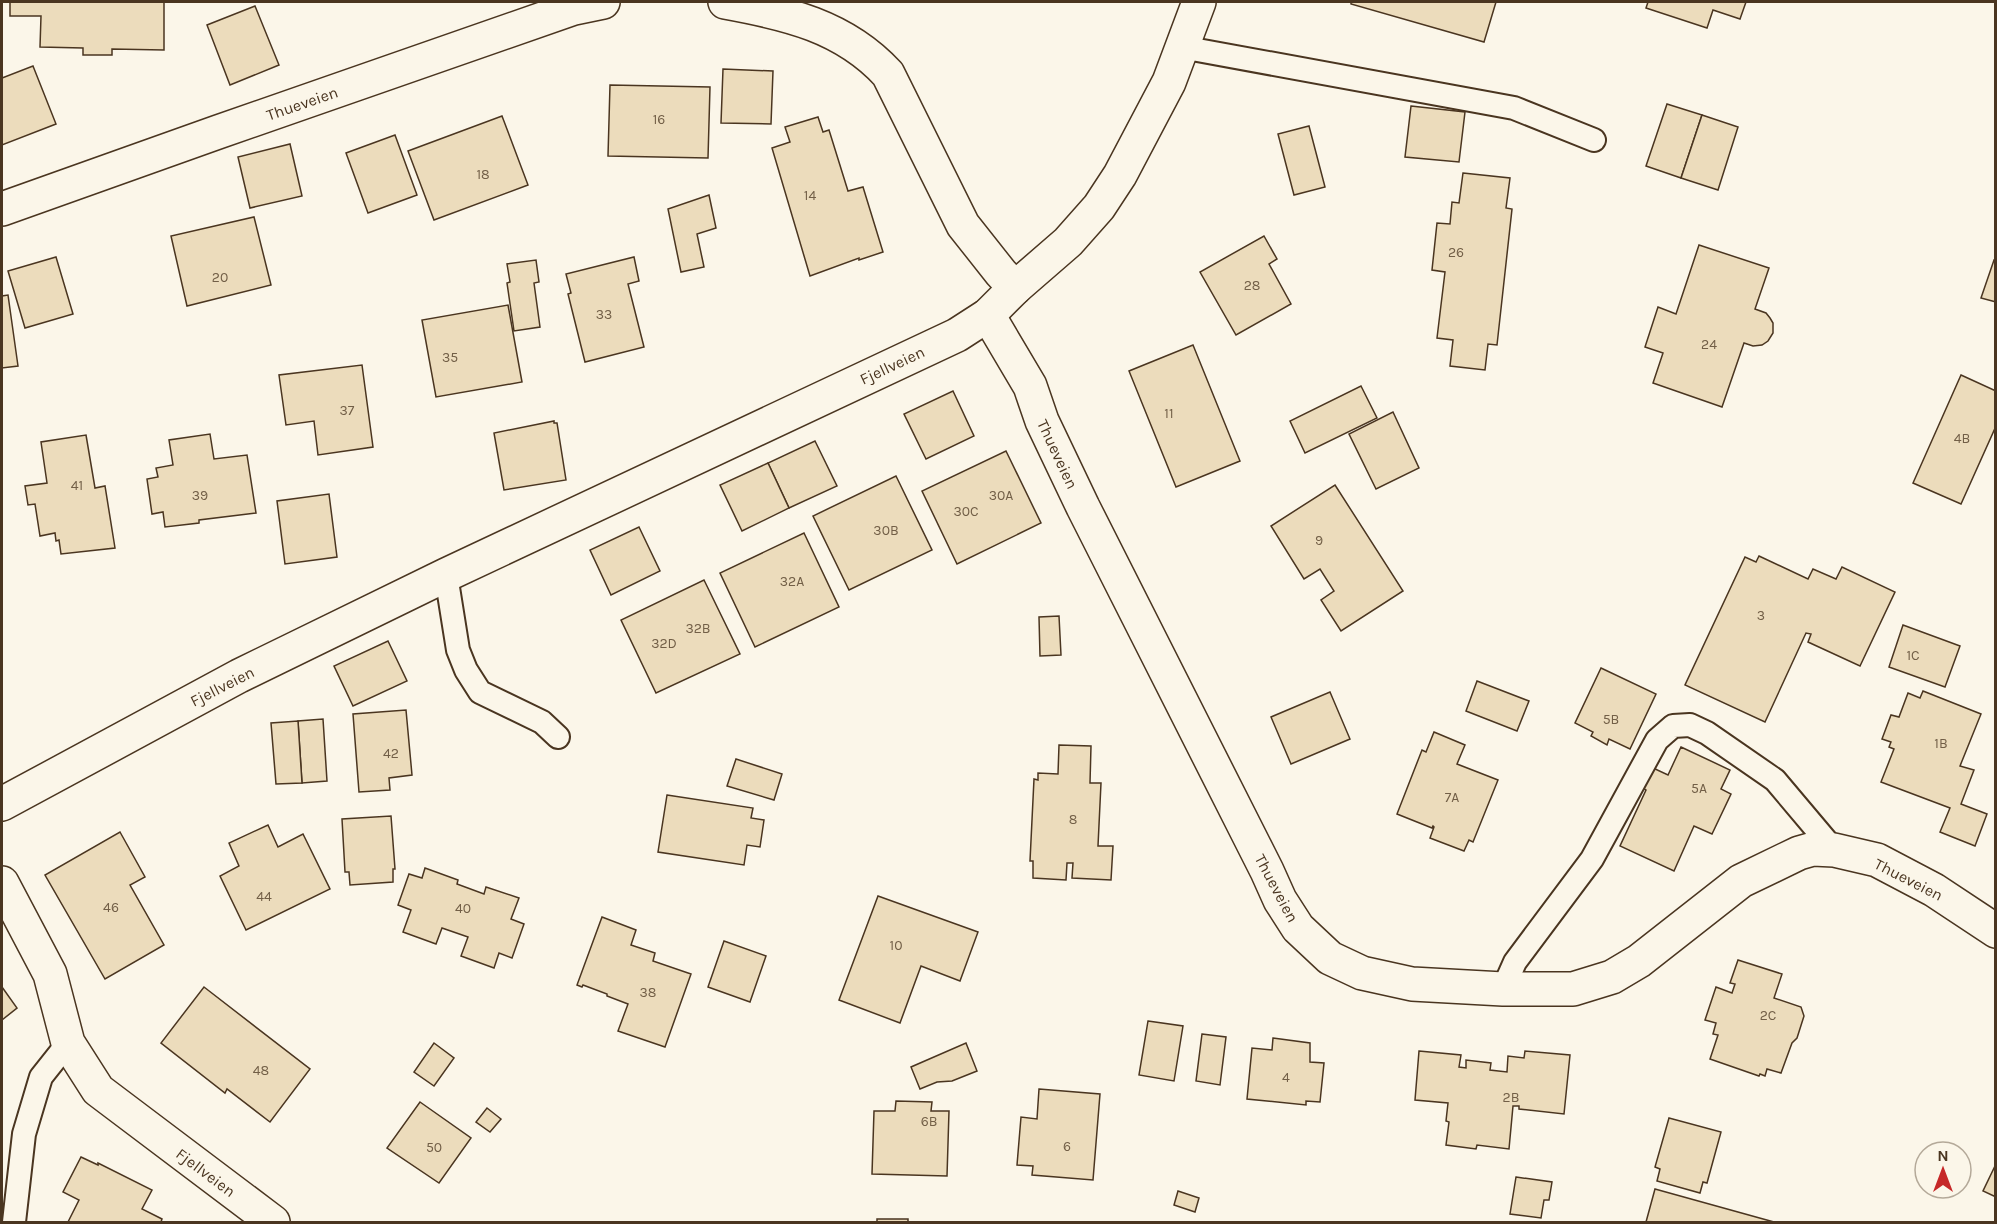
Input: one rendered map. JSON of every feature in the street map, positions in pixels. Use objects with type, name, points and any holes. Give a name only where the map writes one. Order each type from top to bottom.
[{"type":"street","name":"Thueveien","points":[[2,209],[574,8],[603,2]]},
{"type":"street","points":[[725,2],[774,11],[825,28],[874,59],[888,74],[963,225],[1015,288]]},
{"type":"street","name":"Fjellveien","points":[[2,804],[239,676],[446,575],[957,335],[988,315],[1068,242],[1099,207],[1120,175],[1168,82],[1199,2]]},
{"type":"street","name":"Thueveien","points":[[988,315],[1030,386],[1042,421],[1083,507],[1262,860],[1280,900],[1298,928],[1330,958],[1362,973],[1412,984],[1503,989],[1573,989],[1612,977],[1639,961],[1741,880],[1799,853],[1813,849],[1834,850],[1877,860],[1934,890],[1995,931]]},
{"type":"street","name":"Fjellveien","points":[[2,883],[50,975],[68,1042],[98,1090],[273,1222]]},
{"type":"lane","points":[[1181,47],[1514,108],[1594,140]]},
{"type":"lane","points":[[446,575],[458,650],[465,670],[480,692],[542,722],[558,737]]},
{"type":"lane","points":[[1503,989],[1515,962],[1592,860],[1657,740],[1673,726],[1690,725],[1707,733],[1774,780],[1834,850]]},
{"type":"lane","points":[[14,1222],[24,1134],[41,1077],[68,1042]]},
{"type":"building","points":[[10,2],[164,2],[164,50],[112,49],[112,55],[83,55],[83,48],[40,47],[41,16],[10,16]]},
{"type":"building","points":[[1351,2],[1496,2],[1484,42],[1351,4]]},
{"type":"building","points":[[1648,2],[1746,2],[1740,19],[1713,10],[1707,28],[1646,8]]},
{"type":"building","points":[[255,6],[279,65],[230,85],[207,25]]},
{"type":"building","points":[[33,66],[56,124],[2,145],[2,78]]},
{"type":"building","points":[[723,69],[773,71],[771,124],[721,123]]},
{"type":"building","points":[[610,85],[710,87],[708,158],[608,156]]},
{"type":"building","points":[[1667,104],[1702,115],[1681,178],[1646,166]]},
{"type":"building","points":[[1411,106],[1465,112],[1459,162],[1405,157]]},
{"type":"building","points":[[1702,115],[1738,127],[1718,190],[1681,178]]},
{"type":"building","points":[[502,116],[528,185],[434,220],[408,151]]},
{"type":"building","points":[[818,117],[823,132],[829,130],[848,191],[863,187],[883,252],[810,276],[772,148],[790,142],[785,127]]},
{"type":"building","points":[[1309,126],[1325,187],[1294,195],[1278,134]]},
{"type":"building","points":[[395,135],[417,195],[368,213],[346,153]]},
{"type":"building","points":[[290,144],[302,196],[250,208],[238,157]]},
{"type":"building","points":[[1463,173],[1510,178],[1506,208],[1512,209],[1497,345],[1488,344],[1485,370],[1450,366],[1453,340],[1437,338],[1445,272],[1432,270],[1437,223],[1450,224],[1452,202],[1459,203]]},
{"type":"building","points":[[709,195],[716,228],[697,234],[704,267],[681,272],[668,209]]},
{"type":"building","points":[[254,217],[271,285],[187,306],[171,236]]},
{"type":"building","points":[[1264,236],[1277,259],[1269,264],[1291,304],[1236,335],[1200,272]]},
{"type":"building","points":[[1699,245],[1769,268],[1755,309],[1766,313],[1770,318],[1773,323],[1773,333],[1762,345],[1753,346],[1744,343],[1722,407],[1653,383],[1663,353],[1645,347],[1658,307],[1676,314]]},
{"type":"building","points":[[56,257],[73,314],[25,328],[8,271]]},
{"type":"building","points":[[634,257],[639,281],[628,284],[644,347],[585,362],[568,294],[571,293],[566,274]]},
{"type":"building","points":[[536,260],[539,282],[534,283],[540,327],[514,331],[507,283],[510,282],[507,264]]},
{"type":"building","points":[[1994,260],[1996,261],[1996,302],[1981,298]]},
{"type":"building","points":[[8,295],[18,366],[2,368],[2,296]]},
{"type":"building","points":[[508,305],[522,382],[436,397],[422,320]]},
{"type":"building","points":[[1193,345],[1240,461],[1176,487],[1129,371]]},
{"type":"building","points":[[362,365],[373,447],[318,455],[314,421],[286,425],[279,375]]},
{"type":"building","points":[[1961,375],[1996,391],[1996,426],[1961,504],[1913,483]]},
{"type":"building","points":[[1361,386],[1377,418],[1305,453],[1290,421]]},
{"type":"building","points":[[953,391],[974,436],[926,459],[904,414]]},
{"type":"building","points":[[1393,412],[1419,468],[1376,489],[1349,434]]},
{"type":"building","points":[[554,421],[557,423],[566,480],[504,490],[494,433]]},
{"type":"building","points":[[210,434],[214,459],[247,455],[256,513],[165,527],[163,512],[152,514],[147,479],[158,477],[156,468],[173,465],[169,440]]},
{"type":"building","points":[[86,435],[95,488],[105,486],[115,548],[61,554],[59,540],[56,541],[55,533],[40,536],[35,504],[28,505],[25,486],[47,483],[41,442]]},
{"type":"building","points":[[815,441],[837,486],[789,508],[768,463]]},
{"type":"building","points":[[1006,451],[1041,523],[957,564],[922,491]]},
{"type":"building","points":[[768,463],[789,508],[742,531],[720,485]]},
{"type":"building","points":[[896,476],[932,550],[849,590],[813,516]]},
{"type":"building","points":[[1335,485],[1403,591],[1341,631],[1321,600],[1334,591],[1320,569],[1304,579],[1271,526]]},
{"type":"building","points":[[329,494],[337,557],[285,564],[277,501]]},
{"type":"building","points":[[639,527],[660,571],[611,595],[590,550]]},
{"type":"building","points":[[804,533],[839,607],[755,647],[720,573]]},
{"type":"building","points":[[1759,556],[1808,579],[1813,569],[1836,579],[1842,567],[1895,592],[1860,666],[1808,642],[1811,634],[1806,633],[1765,722],[1685,685],[1745,557],[1756,562]]},
{"type":"building","points":[[704,580],[740,654],[656,693],[621,620]]},
{"type":"building","points":[[1059,616],[1061,655],[1040,656],[1039,617]]},
{"type":"building","points":[[1903,625],[1960,646],[1945,687],[1889,667]]},
{"type":"building","points":[[388,641],[407,681],[353,706],[334,666]]},
{"type":"building","points":[[1601,668],[1656,694],[1630,749],[1609,739],[1607,745],[1591,736],[1593,732],[1575,723]]},
{"type":"building","points":[[1477,681],[1529,701],[1517,731],[1466,711]]},
{"type":"building","points":[[1923,691],[1981,714],[1960,766],[1974,770],[1961,804],[1987,814],[1975,846],[1940,832],[1950,808],[1881,782],[1894,749],[1889,747],[1891,742],[1882,739],[1891,715],[1899,717],[1908,693],[1920,698]]},
{"type":"building","points":[[1330,692],[1350,739],[1291,764],[1271,717]]},
{"type":"building","points":[[406,710],[412,775],[389,778],[390,790],[359,792],[353,714]]},
{"type":"building","points":[[323,719],[327,781],[302,783],[298,721]]},
{"type":"building","points":[[298,721],[302,783],[276,784],[271,723]]},
{"type":"building","points":[[1434,732],[1465,745],[1457,764],[1498,780],[1473,842],[1469,840],[1464,851],[1430,838],[1433,826],[1432,828],[1397,814],[1422,750],[1426,752]]},
{"type":"building","points":[[1059,745],[1091,746],[1090,783],[1101,783],[1098,846],[1113,846],[1111,880],[1072,878],[1073,863],[1067,863],[1066,880],[1033,878],[1033,861],[1030,861],[1034,779],[1038,780],[1038,773],[1058,774]]},
{"type":"building","points":[[1681,747],[1730,770],[1721,789],[1731,794],[1712,834],[1694,826],[1674,871],[1620,846],[1646,790],[1641,787],[1651,767],[1668,775]]},
{"type":"building","points":[[736,759],[782,774],[774,800],[727,786]]},
{"type":"building","points":[[667,795],[753,808],[751,818],[764,820],[760,847],[747,845],[744,865],[658,852]]},
{"type":"building","points":[[391,816],[395,869],[393,869],[393,882],[350,885],[349,872],[345,872],[342,819]]},
{"type":"building","points":[[268,825],[278,847],[303,834],[330,889],[246,930],[220,876],[239,866],[229,843]]},
{"type":"building","points":[[120,832],[145,877],[130,885],[164,945],[105,979],[45,875]]},
{"type":"building","points":[[425,868],[458,880],[457,884],[484,894],[486,887],[519,898],[511,919],[524,924],[512,958],[499,953],[494,968],[461,956],[468,937],[442,928],[436,944],[403,932],[411,910],[398,905],[409,874],[422,878]]},
{"type":"building","points":[[878,896],[978,932],[960,981],[921,966],[900,1023],[839,1000]]},
{"type":"building","points":[[602,917],[636,930],[631,945],[655,953],[653,961],[691,974],[665,1047],[618,1031],[628,1004],[583,985],[582,987],[577,985]]},
{"type":"building","points":[[724,941],[766,956],[750,1002],[708,987]]},
{"type":"building","points":[[1738,960],[1782,974],[1774,998],[1801,1007],[1804,1016],[1781,1073],[1767,1069],[1765,1076],[1760,1074],[1759,1076],[1710,1059],[1718,1035],[1713,1034],[1716,1023],[1705,1020],[1716,987],[1732,993],[1735,984],[1730,983]]},
{"type":"building","points":[[2,987],[17,1008],[2,1020]]},
{"type":"building","points":[[204,987],[310,1069],[270,1122],[227,1089],[225,1093],[161,1043]]},
{"type":"building","points":[[1148,1021],[1183,1026],[1174,1081],[1139,1075]]},
{"type":"building","points":[[1202,1034],[1226,1037],[1220,1085],[1196,1081]]},
{"type":"building","points":[[1273,1038],[1310,1043],[1310,1062],[1324,1063],[1320,1102],[1306,1101],[1306,1105],[1247,1099],[1252,1048],[1272,1050]]},
{"type":"building","points":[[434,1043],[454,1058],[434,1086],[414,1072]]},
{"type":"building","points":[[966,1043],[977,1071],[952,1081],[937,1082],[920,1089],[911,1067]]},
{"type":"building","points":[[1419,1051],[1461,1055],[1459,1067],[1466,1068],[1466,1060],[1491,1063],[1490,1070],[1507,1072],[1508,1056],[1524,1058],[1525,1051],[1570,1055],[1564,1114],[1519,1109],[1519,1106],[1513,1106],[1509,1149],[1477,1145],[1476,1149],[1446,1145],[1449,1122],[1446,1121],[1448,1103],[1415,1100]]},
{"type":"building","points":[[1039,1089],[1100,1094],[1093,1180],[1032,1175],[1033,1166],[1017,1165],[1021,1117],[1037,1119]]},
{"type":"building","points":[[896,1101],[932,1102],[931,1111],[949,1111],[947,1176],[872,1174],[874,1111],[895,1111]]},
{"type":"building","points":[[420,1102],[471,1138],[439,1183],[387,1148]]},
{"type":"building","points":[[487,1108],[501,1119],[490,1132],[476,1122]]},
{"type":"building","points":[[1669,1118],[1721,1132],[1707,1183],[1703,1182],[1700,1193],[1657,1181],[1660,1169],[1655,1167]]},
{"type":"building","points":[[81,1157],[152,1190],[142,1209],[162,1219],[161,1222],[68,1222],[79,1200],[63,1192]]},
{"type":"building","points":[[1996,1166],[1996,1197],[1983,1191]]},
{"type":"building","points":[[1516,1177],[1552,1182],[1549,1200],[1544,1200],[1541,1218],[1510,1214]]},
{"type":"building","points":[[1655,1189],[1774,1222],[1646,1222]]},
{"type":"building","points":[[1178,1191],[1199,1198],[1195,1212],[1174,1205]]},
{"type":"building","points":[[877,1219],[908,1219],[908,1222],[877,1222]]}]
